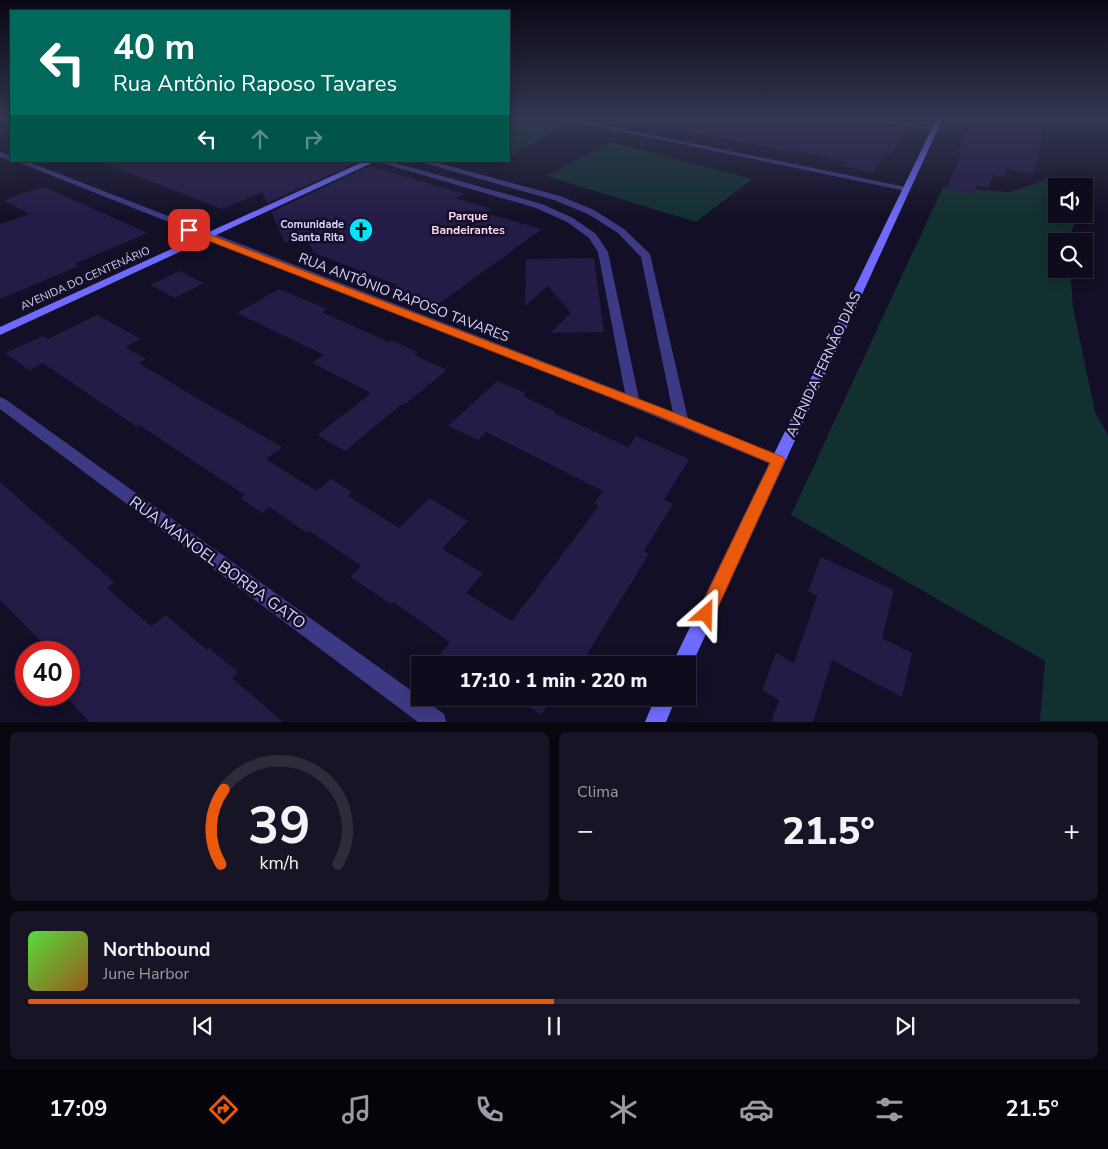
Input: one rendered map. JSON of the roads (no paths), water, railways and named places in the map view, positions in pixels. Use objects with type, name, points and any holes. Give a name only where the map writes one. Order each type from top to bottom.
[{"type":"street","points":[[724,152],[906,189]]},
{"type":"street","name":"AVENIDA FERNÃO DIAS","points":[[686,656],[924,152]]},
{"type":"street","name":"RUA ANTÔNIO RAPOSO TAVARES","points":[[21,162],[206,237],[633,401],[778,460]]},
{"type":"street","name":"AVENIDA DO CENTENÁRIO","points":[[0,331],[370,162]]},
{"type":"street","points":[[383,162],[539,206],[570,220],[593,236],[603,252],[633,401]]},
{"type":"street","points":[[425,162],[557,198],[591,212],[622,231],[646,256],[682,421]]},
{"type":"street","name":"RUA MANOEL BORBA GATO","points":[[0,402],[436,722]]},
{"type":"street","points":[[655,722],[662,706]]},
{"type":"place","name":"Comunidade Santa Rita","points":[[361,230]]},
{"type":"district","name":"Parque Bandeirantes","points":[[468,223]]}]
